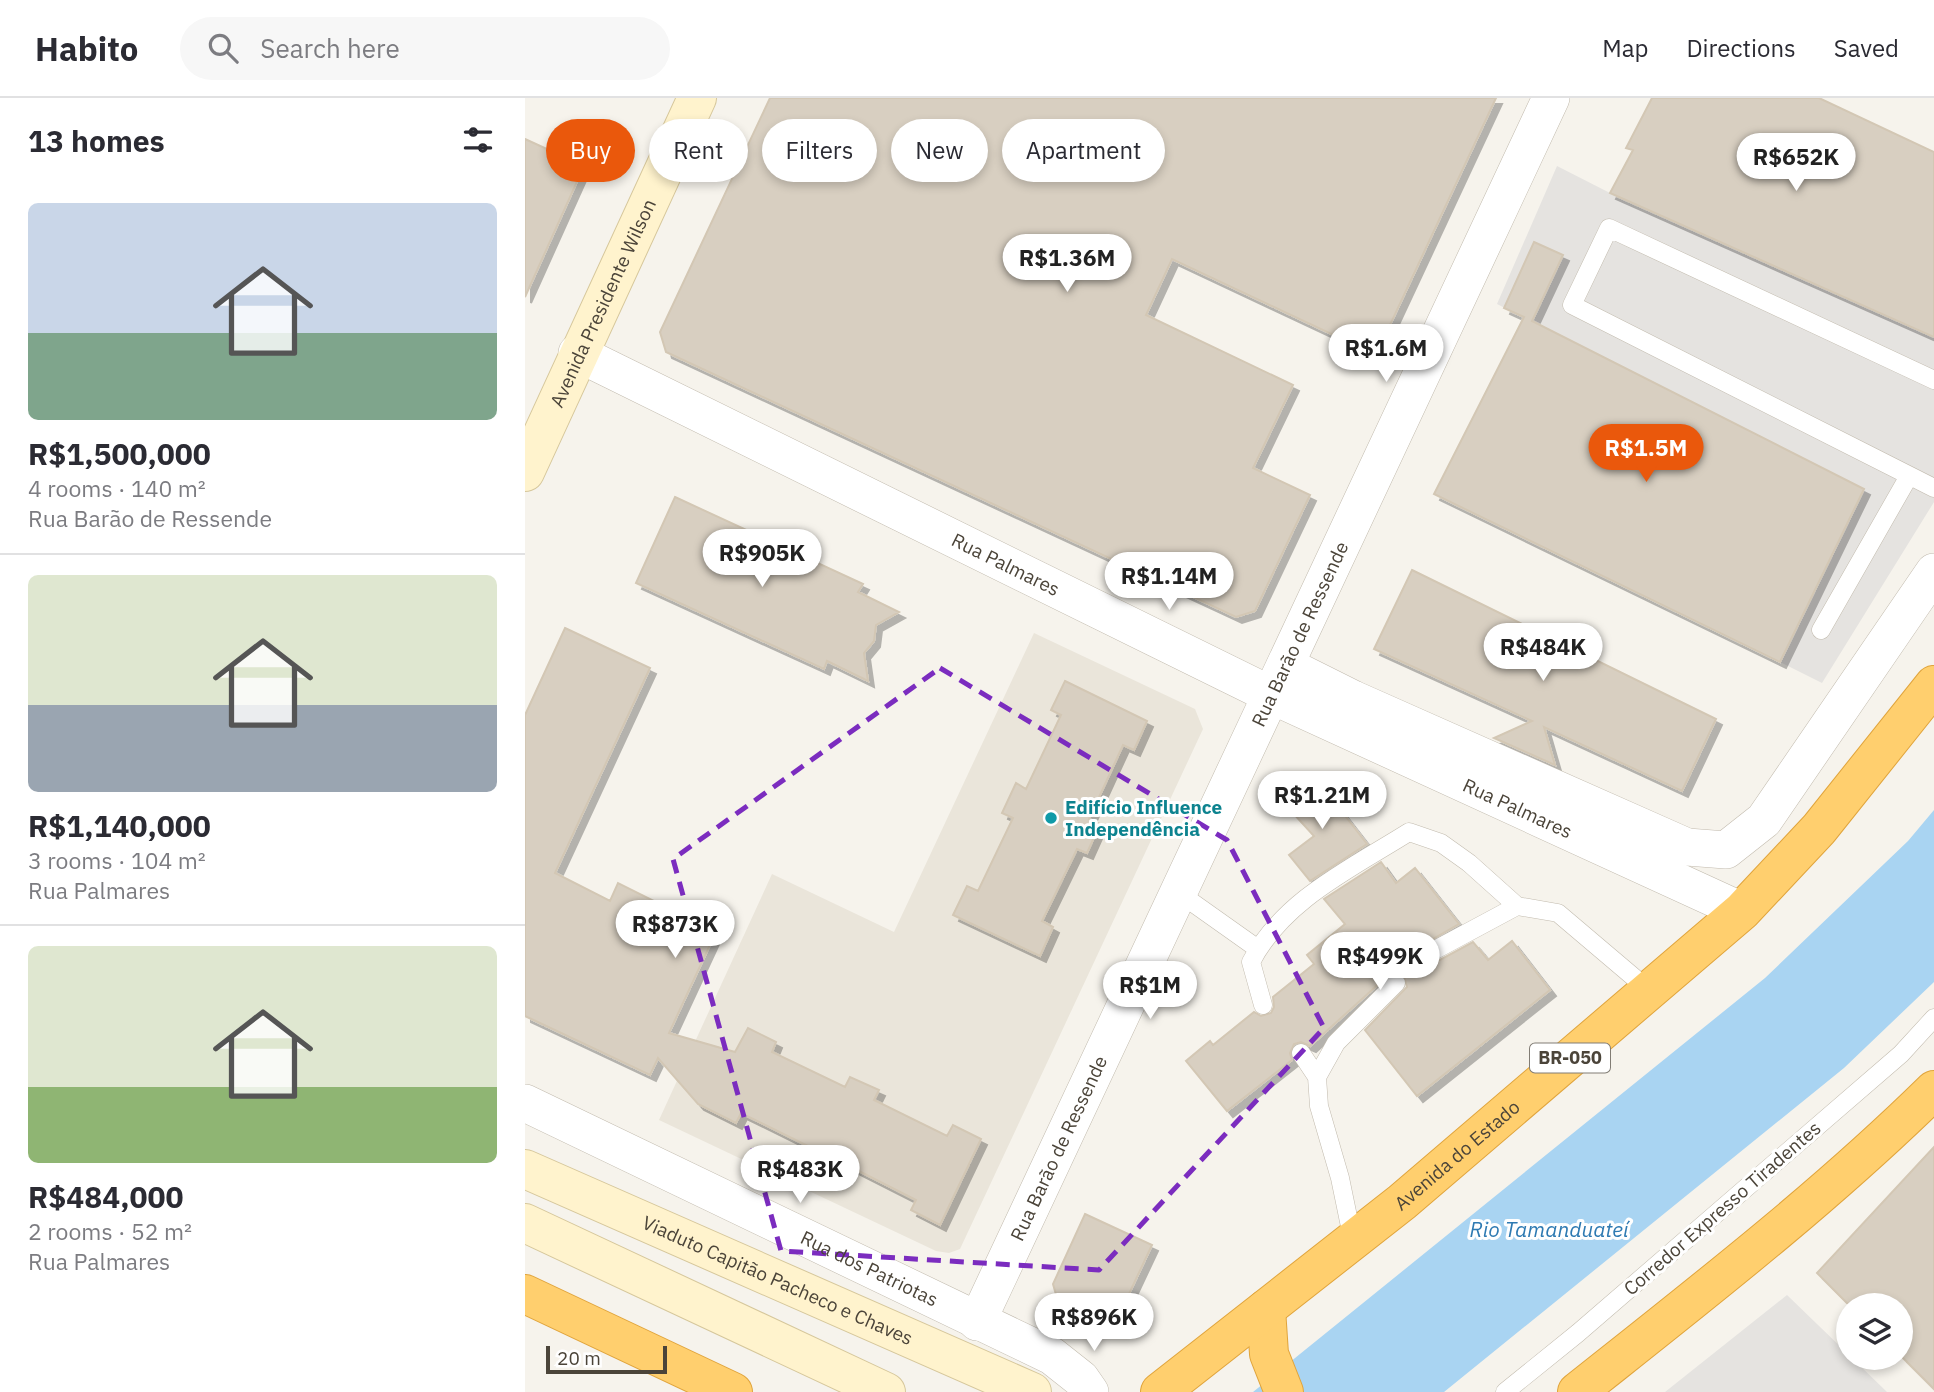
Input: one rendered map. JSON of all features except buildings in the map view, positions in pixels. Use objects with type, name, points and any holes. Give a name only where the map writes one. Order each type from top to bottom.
[{"type":"highway","name":"Avenida do Estado","points":[[1160,1392],[1353,1241],[1742,911],[1819,829],[1934,685]]},
{"type":"highway","points":[[1577,1392],[1887,1136],[1934,1090]]},
{"type":"highway","points":[[525,1294],[733,1392]]},
{"type":"highway","points":[[1266,1309],[1269,1354],[1284,1392]]},
{"type":"main road","name":"Avenida Presidente Wilson","points":[[525,472],[577,353],[697,98]]},
{"type":"main road","name":"Viaduto Capitão Pacheco e Chaves","points":[[525,1169],[1032,1392]]},
{"type":"main road","points":[[525,1223],[886,1392]]},
{"type":"street","name":"Rua Barão de Ressende","points":[[977,1322],[1551,98]]},
{"type":"street","name":"Rua Palmares","points":[[577,353],[1279,680],[1742,911]]},
{"type":"street","points":[[1279,680],[1378,710],[1688,847],[1725,850],[1764,820],[1934,572]]},
{"type":"street","name":"Rua dos Patriotas","points":[[525,1103],[1052,1356],[1090,1392]]},
{"type":"lane","points":[[1934,380],[1609,228],[1571,305],[1934,488]]},
{"type":"lane","points":[[1821,630],[1909,476]]},
{"type":"lane","points":[[1262,1005],[1251,962],[1258,949],[1296,905],[1409,832],[1441,843],[1469,863],[1517,906],[1558,913],[1650,991]]},
{"type":"lane","points":[[1178,893],[1258,949]]},
{"type":"lane","points":[[1435,950],[1517,906]]},
{"type":"lane","points":[[1317,1077],[1336,1042],[1396,983]]},
{"type":"lane","name":"Corredor Expresso Tiradentes","points":[[1504,1392],[1578,1333],[1901,1054],[1934,1018]]},
{"type":"lane","points":[[1301,1053],[1317,1077],[1319,1106],[1340,1178],[1353,1241]]},
{"type":"highlighted area","points":[[940,668],[1227,840],[1324,1028],[1099,1270],[781,1251],[673,859]]},
{"type":"shaded area","points":[[1557,166],[1610,193],[1934,337],[1934,502],[1822,683],[1780,662],[1863,489],[1497,304]]},
{"type":"shaded area","points":[[1034,633],[1195,709],[1203,729],[960,1249],[949,1253],[936,1251],[659,1120],[772,874],[894,932]]},
{"type":"shaded area","points":[[1787,1295],[1836,1342],[1836,1370],[1864,1370],[1887,1392],[1665,1392]]},
{"type":"water","name":"Rio Tamanduateí","points":[[1934,810],[1934,982],[1844,1068],[1444,1392],[1253,1392],[1765,978],[1908,841]]},
{"type":"place","name":"Edifício Influence Independência","points":[[1051,818]]}]
